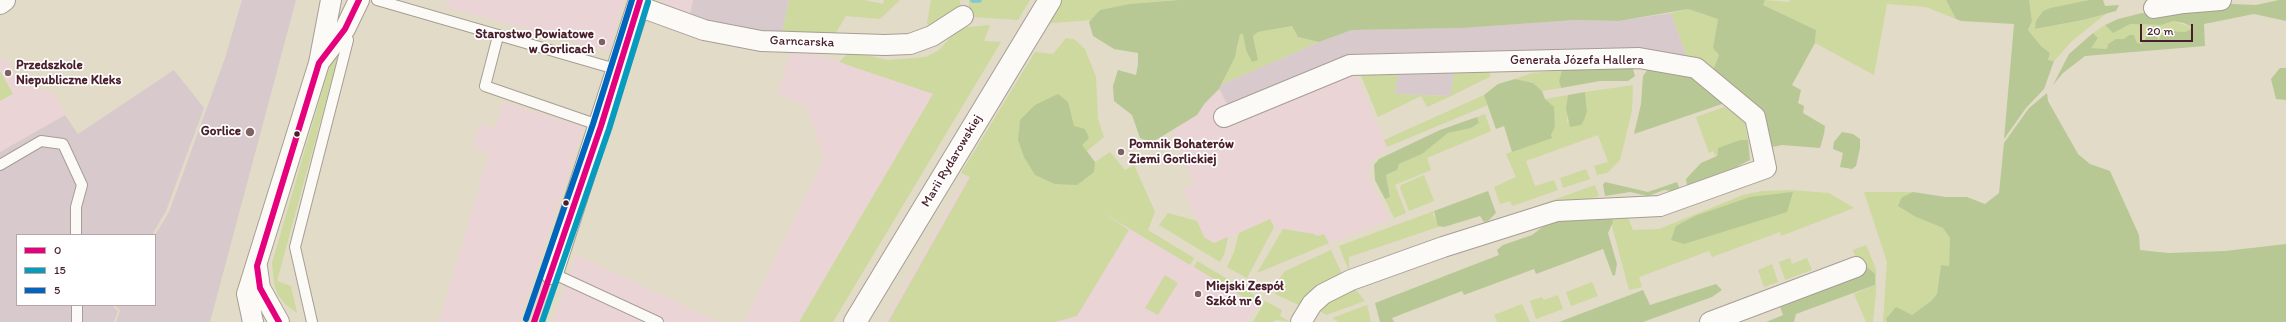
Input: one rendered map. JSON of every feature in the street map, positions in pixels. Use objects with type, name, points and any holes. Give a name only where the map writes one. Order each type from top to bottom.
[{"type":"street","points":[[0,2],[4,0]]},
{"type":"street","points":[[253,322],[247,294],[257,266],[319,63],[331,0]]},
{"type":"street","points":[[319,63],[345,29],[359,0]]},
{"type":"street","name":"Marii Rydarowskiej","points":[[855,322],[1050,0]]},
{"type":"street","points":[[2154,8],[2184,3],[2221,0]]},
{"type":"street","points":[[552,273],[601,126],[639,3]]},
{"type":"street","name":"Garncarska","points":[[639,3],[704,30],[760,41],[885,45],[910,44],[932,36],[963,16]]},
{"type":"street","name":"Generała Józefa Hallera","points":[[1224,117],[1350,65],[1639,58],[1696,68],[1755,117],[1766,168],[1660,206],[1558,211],[1443,247],[1354,278],[1323,294],[1312,304],[1301,322]]},
{"type":"street","points":[[257,266],[260,288],[279,322]]},
{"type":"street","points":[[1710,322],[1856,267]]},
{"type":"lane","points":[[377,0],[619,70]]},
{"type":"lane","points":[[312,322],[295,246],[348,40],[345,29]]},
{"type":"lane","points":[[498,36],[485,86],[601,126]]},
{"type":"lane","points":[[0,165],[41,141],[63,144],[82,185],[76,207],[76,234]]},
{"type":"lane","points":[[552,273],[658,322]]},
{"type":"lane","points":[[77,306],[77,322]]},
{"type":"shaded area","points":[[242,0],[296,0],[210,322],[116,322],[120,310],[115,306],[156,306],[156,234],[169,212],[225,58]]},
{"type":"shaded area","points":[[447,0],[624,0],[609,51],[445,7]]},
{"type":"shaded area","points":[[664,0],[693,0],[689,20],[661,10]]},
{"type":"shaded area","points":[[693,0],[789,0],[781,39],[689,20]]},
{"type":"shaded area","points":[[1671,13],[1687,57],[1349,58],[1229,107],[1219,89],[1222,84],[1319,42],[1352,30],[1456,28],[1575,20],[1619,21]]},
{"type":"shaded area","points":[[791,49],[839,62],[933,94],[799,322],[744,322],[824,158],[806,107],[778,94]]},
{"type":"shaded area","points":[[6,58],[22,85],[53,93],[66,114],[0,152],[0,61]]},
{"type":"shaded area","points":[[1349,58],[1388,149],[1371,160],[1368,172],[1369,179],[1390,220],[1329,243],[1324,234],[1317,237],[1314,234],[1274,227],[1270,219],[1214,243],[1204,237],[1183,189],[1195,184],[1172,131],[1197,115],[1205,103],[1219,89],[1229,107]]},
{"type":"shaded area","points":[[174,70],[204,108],[166,211],[153,234],[16,234],[16,306],[113,306],[118,311],[114,322],[0,322],[0,152],[65,115],[78,134]]},
{"type":"shaded area","points":[[1455,70],[1451,96],[1394,94],[1398,72]]},
{"type":"shaded area","points":[[503,102],[584,127],[519,322],[439,322],[489,153],[473,149],[479,124],[495,128]]},
{"type":"shaded area","points":[[968,174],[1076,195],[1258,304],[1247,322],[884,322]]},
{"type":"shaded area","points":[[576,254],[598,265],[719,322],[553,322]]},
{"type":"green space","points":[[789,0],[864,0],[883,4],[884,0],[900,0],[880,19],[846,16],[835,34],[781,39]]},
{"type":"green space","points":[[931,0],[960,0],[961,12],[933,32],[927,23]]},
{"type":"green space","points":[[969,0],[1030,0],[1018,20],[972,17],[969,11]]},
{"type":"green space","points":[[1036,0],[1179,0],[1129,4],[1100,10],[1091,20],[1040,24],[1024,22]]},
{"type":"green space","points":[[1179,0],[1765,0],[1763,5],[1816,30],[1815,43],[1792,85],[1801,90],[1798,103],[1804,106],[1803,113],[1825,126],[1824,134],[1820,148],[1782,145],[1767,148],[1712,73],[1719,55],[1713,48],[1718,19],[1688,9],[1619,21],[1575,20],[1461,28],[1352,30],[1319,42],[1298,37],[1292,26],[1258,32],[1253,36],[1258,60],[1252,62],[1246,50],[1243,34],[1240,34],[1235,57],[1219,89],[1205,103],[1197,115],[1151,143],[1140,138],[1132,115],[1114,101],[1113,86],[1118,70],[1136,75],[1138,53],[1114,49],[1093,36],[1089,22],[1100,10],[1129,4]]},
{"type":"green space","points":[[1765,0],[1789,2],[1790,0],[1946,0],[1956,19],[1926,7],[1887,4],[1874,75],[1815,43],[1816,30],[1763,5]]},
{"type":"green space","points":[[1946,0],[2029,0],[2032,21],[2028,30],[2041,46],[2050,53],[2048,60],[2054,61],[2044,89],[2026,108],[2004,139],[2014,24],[1961,21],[1956,19]]},
{"type":"green space","points":[[2029,0],[2089,0],[2050,8],[2036,21],[2036,29],[2083,20],[2107,13],[2073,40],[2054,61],[2048,60],[2050,53],[2041,46],[2028,30],[2032,21]]},
{"type":"green space","points":[[2089,0],[2103,0],[2105,6],[2119,5],[2116,11],[2083,20],[2035,29],[2036,21],[2043,11],[2050,8]]},
{"type":"green space","points":[[2286,0],[2286,21],[2254,14],[2204,24],[2205,46],[2085,56],[2063,73],[2053,85],[2069,54],[2093,33],[2098,38],[2091,48],[2107,49],[2108,44],[2116,39],[2124,39],[2129,35],[2134,35],[2137,43],[2141,44],[2148,35],[2157,35],[2158,41],[2161,35],[2172,31],[2185,32],[2194,28],[2184,23],[2173,21],[2161,25],[2130,24],[2113,33],[2105,25],[2118,19],[2142,13],[2169,16],[2201,7],[2233,4],[2256,5]]},
{"type":"green space","points":[[1688,9],[1718,19],[1713,48],[1719,55],[1712,73],[1687,57],[1671,13]]},
{"type":"green space","points":[[2173,21],[2194,28],[2185,32],[2172,31],[2157,41],[2144,38],[2141,44],[2137,44],[2134,35],[2129,35],[2124,39],[2116,39],[2108,44],[2107,49],[2090,48],[2098,38],[2093,33],[2105,25],[2113,32],[2130,24],[2160,25]]},
{"type":"green space","points":[[990,25],[984,41],[1001,42],[833,322],[799,322],[933,94],[839,62],[851,51],[887,60],[926,57],[939,50],[959,28]]},
{"type":"green space","points":[[1292,26],[1298,37],[1319,42],[1222,84],[1238,48],[1239,34],[1243,34],[1246,50],[1258,60],[1253,36],[1258,32]]},
{"type":"green space","points":[[1066,38],[1074,39],[1085,49],[1096,77],[1098,119],[1104,137],[1087,151],[1095,162],[1110,152],[1125,170],[1134,165],[1155,212],[1148,230],[1194,258],[1190,265],[1100,211],[1129,230],[1077,316],[1055,322],[888,322],[970,177],[961,173],[1035,52],[1053,54]]},
{"type":"green space","points":[[336,57],[338,57],[277,281],[291,286],[297,313],[285,304],[278,295],[274,284],[272,263],[327,74],[331,63]]},
{"type":"green space","points":[[1574,68],[1633,69],[1635,76],[1628,81],[1600,81],[1561,88],[1559,81],[1562,70]]},
{"type":"green space","points":[[2280,68],[2286,68],[2286,100],[2276,99],[2271,79]]},
{"type":"green space","points":[[1648,69],[1695,74],[1725,103],[1634,134],[1641,104],[1643,76]]},
{"type":"green space","points":[[1455,70],[1490,72],[1490,77],[1427,107],[1421,96],[1378,117],[1360,73],[1398,72],[1395,94],[1450,96]]},
{"type":"green space","points":[[1562,70],[1559,81],[1561,88],[1542,91],[1533,83],[1515,79],[1532,73]]},
{"type":"green space","points":[[0,71],[13,94],[0,101]]},
{"type":"green space","points":[[1515,79],[1533,83],[1542,91],[1545,99],[1554,107],[1555,127],[1551,135],[1552,138],[1512,152],[1504,126],[1496,129],[1484,95],[1498,84]]},
{"type":"green space","points":[[1633,85],[1632,111],[1620,160],[1607,173],[1597,175],[1594,166],[1608,162],[1598,135],[1526,161],[1535,186],[1554,180],[1558,190],[1512,206],[1510,201],[1500,204],[1494,187],[1516,177],[1506,154],[1551,135],[1555,127],[1554,108],[1545,99],[1568,95],[1567,123],[1587,111],[1585,92]]},
{"type":"green space","points":[[1585,92],[1587,111],[1584,120],[1581,125],[1570,127],[1566,109],[1568,95]]},
{"type":"green space","points":[[2047,93],[2048,101],[2078,154],[2090,164],[2110,171],[2139,235],[2140,250],[2168,253],[2225,251],[2286,244],[2286,322],[1887,322],[1886,319],[1896,307],[1912,315],[1931,301],[1937,294],[1941,265],[1949,266],[1950,238],[1943,228],[1916,217],[1898,206],[1902,197],[1913,192],[1946,197],[1967,197],[1985,204],[1999,193],[2004,143],[2029,108]]},
{"type":"green space","points":[[1058,94],[1068,102],[1074,126],[1085,129],[1089,138],[1082,145],[1095,162],[1094,172],[1077,185],[1055,184],[1035,175],[1024,157],[1018,140],[1020,120],[1035,105]]},
{"type":"green space","points":[[1484,95],[1488,105],[1387,147],[1384,140]]},
{"type":"green space","points":[[1724,107],[1744,119],[1748,140],[1740,140],[1718,148],[1716,157],[1713,151],[1709,153],[1696,117]]},
{"type":"green space","points":[[1485,114],[1491,131],[1427,158],[1431,170],[1395,185],[1406,213],[1394,218],[1385,199],[1390,197],[1386,175],[1397,170],[1399,164],[1422,154],[1448,133],[1471,128],[1479,123],[1477,117]]},
{"type":"green space","points":[[1477,117],[1479,123],[1471,128],[1448,133],[1422,154],[1399,164],[1397,170],[1386,175],[1390,197],[1385,199],[1375,180],[1374,165],[1379,159],[1440,130]]},
{"type":"green space","points":[[1842,132],[1853,134],[1860,139],[1860,148],[1856,166],[1852,169],[1840,167],[1843,153],[1833,149],[1834,142]]},
{"type":"green space","points":[[1740,140],[1748,140],[1750,160],[1719,176],[1689,186],[1687,185],[1686,179],[1701,163],[1717,156],[1718,148]]},
{"type":"green space","points":[[1586,169],[1590,179],[1563,188],[1560,178]]},
{"type":"green space","points":[[1424,175],[1434,201],[1409,211],[1400,188],[1401,185]]},
{"type":"green space","points":[[1605,182],[1648,192],[1677,182],[1681,192],[1664,190],[1648,196],[1630,192],[1605,196],[1603,185]]},
{"type":"green space","points":[[1595,185],[1599,196],[1508,224],[1506,217]]},
{"type":"green space","points":[[1790,190],[1829,193],[1854,208],[1781,236],[1780,232],[1712,257],[1709,251],[1639,277],[1642,287],[1629,290],[1609,215],[1627,215],[1633,230],[1659,229],[1743,195],[1762,191]]},
{"type":"green space","points":[[1488,191],[1496,213],[1488,221],[1484,222],[1480,216],[1444,227],[1438,226],[1434,211]]},
{"type":"green space","points":[[1793,192],[1787,212],[1684,244],[1671,240],[1676,226],[1695,216],[1750,197]]},
{"type":"green space","points":[[1864,192],[1913,192],[1902,197],[1916,217],[1943,228],[1951,238],[1949,266],[1941,265],[1937,294],[1931,301],[1912,315],[1886,319],[1887,322],[1883,322],[1887,262]]},
{"type":"green space","points":[[1434,211],[1433,215],[1441,226],[1349,257],[1349,271],[1339,246]]},
{"type":"green space","points":[[1610,211],[1613,222],[1608,233],[1617,264],[1615,275],[1613,276],[1603,249],[1536,274],[1534,269],[1464,295],[1462,291],[1392,318],[1394,322],[1380,322],[1375,303],[1499,255],[1497,250],[1503,245],[1532,235],[1560,214]]},
{"type":"green space","points":[[1168,213],[1197,221],[1204,237],[1214,243],[1228,237],[1224,255],[1220,262],[1159,225]]},
{"type":"green space","points":[[1270,219],[1274,227],[1247,278],[1227,267],[1234,252],[1239,233]]},
{"type":"green space","points":[[1283,229],[1314,234],[1317,236],[1324,234],[1329,243],[1257,273]]},
{"type":"green space","points":[[1866,245],[1876,269],[1876,292],[1873,322],[1866,322],[1854,294],[1875,285],[1859,269],[1853,250]]},
{"type":"green space","points":[[1331,250],[1343,276],[1301,306],[1275,294],[1275,285],[1285,271]]},
{"type":"green space","points":[[1790,258],[1792,264],[1807,258],[1812,270],[1785,280],[1779,262]]},
{"type":"green space","points":[[1197,261],[1253,294],[1256,297],[1255,304],[1194,267]]},
{"type":"green space","points":[[1772,264],[1778,282],[1764,287],[1758,270]]},
{"type":"green space","points":[[1867,267],[1875,274],[1875,285],[1796,314],[1794,322],[1766,322],[1783,315],[1779,304]]},
{"type":"green space","points":[[1165,275],[1178,283],[1158,315],[1145,308]]},
{"type":"green space","points":[[1592,282],[1598,296],[1571,306],[1566,292]]},
{"type":"green space","points":[[1716,284],[1722,290],[1712,297],[1643,322],[1559,322],[1643,290],[1650,305]]},
{"type":"green space","points":[[1353,287],[1365,301],[1326,315],[1316,308]]},
{"type":"green space","points":[[1558,295],[1563,309],[1536,319],[1530,301],[1542,297],[1544,300]]},
{"type":"green space","points":[[1265,301],[1282,310],[1280,316],[1290,322],[1275,320],[1274,322],[1253,322]]},
{"type":"green space","points":[[1522,304],[1530,322],[1497,322],[1494,315]]},
{"type":"green space","points":[[1367,305],[1371,322],[1339,322],[1332,318]]},
{"type":"waterway","points":[[973,0],[979,0]]},
{"type":"transit line","name":"0","points":[[279,322],[260,288],[257,266],[319,63],[345,29],[359,0]]},
{"type":"transit line","name":"5","points":[[526,319],[593,124],[632,0]]},
{"type":"transit line","name":"0","points":[[534,322],[601,126],[640,0]]},
{"type":"transit line","name":"15","points":[[542,322],[609,129],[648,2]]},
{"type":"place","name":"Starostwo Powiatowe w Gorlicach","points":[[602,42]]},
{"type":"place","name":"Przedszkole Niepubliczne Kleks","points":[[8,73]]},
{"type":"place","name":"Gorlice","points":[[250,132]]},
{"type":"place","name":"Pomnik Bohaterów Ziemi Gorlickiej","points":[[1121,152]]},
{"type":"place","name":"Miejski Zespół Szkół nr 6","points":[[1198,294]]}]
